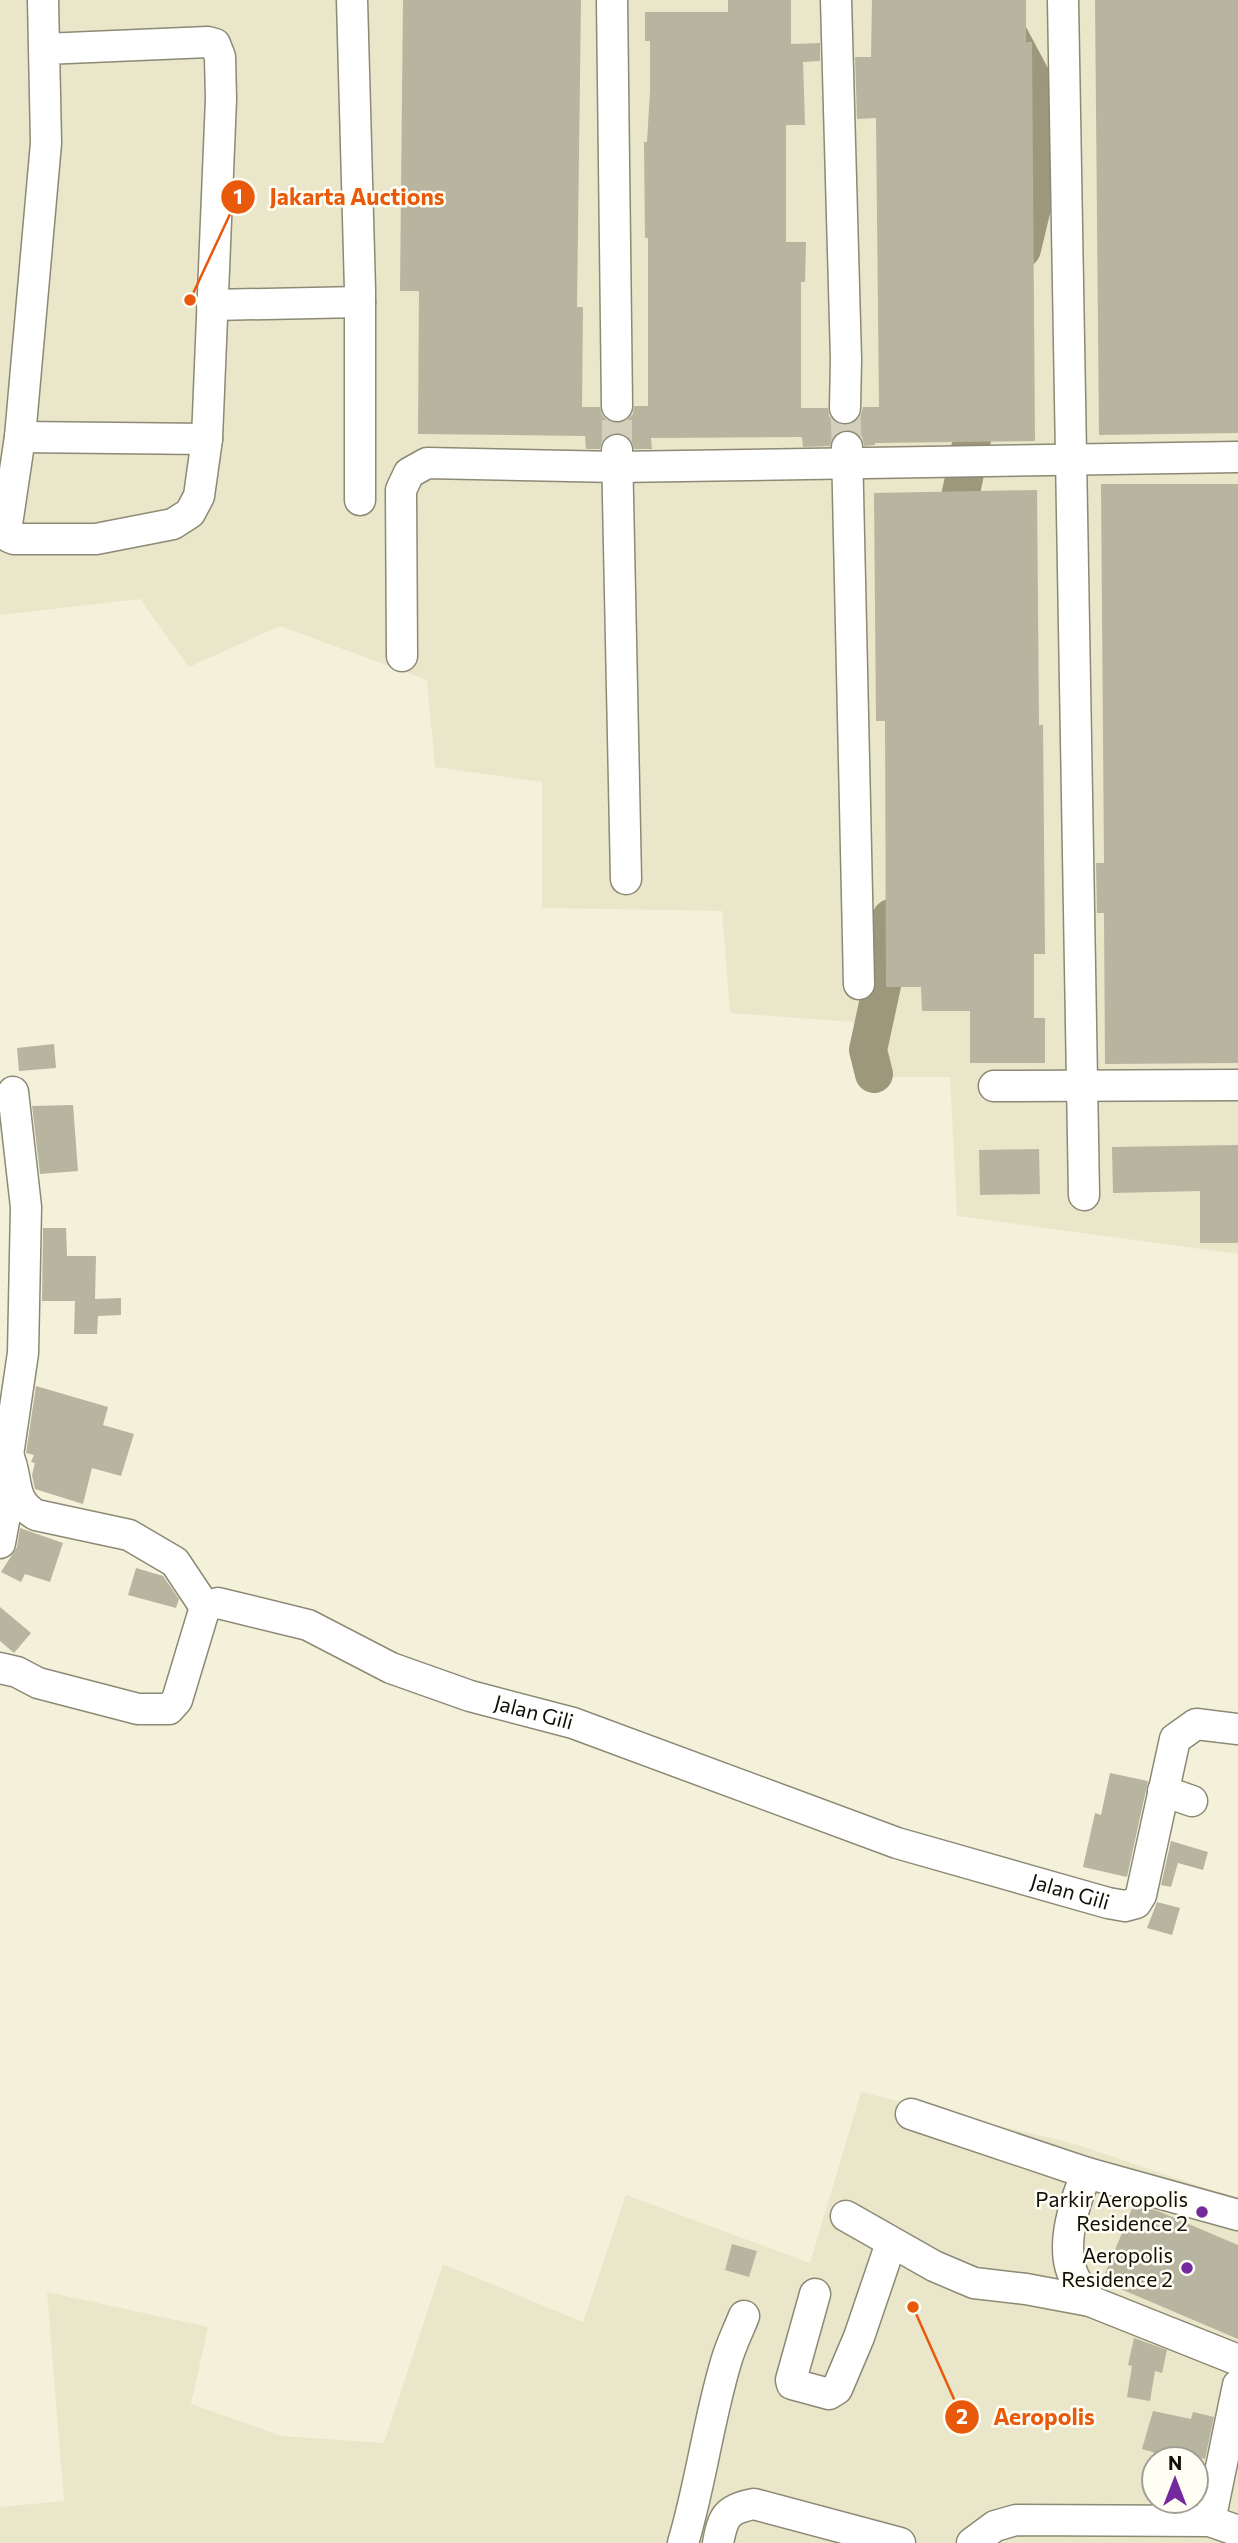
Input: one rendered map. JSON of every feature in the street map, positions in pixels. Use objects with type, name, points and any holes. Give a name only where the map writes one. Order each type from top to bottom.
[{"type":"street","points":[[43,0],[44,49],[46,143],[20,437],[6,531],[9,537],[14,539],[96,539],[173,524],[190,513],[199,496],[207,439],[221,99],[220,57],[215,44],[208,42],[44,49]]},
{"type":"street","points":[[352,0],[360,302],[360,500]]},
{"type":"street","points":[[612,0],[617,406]]},
{"type":"street","points":[[836,0],[845,408]]},
{"type":"street","points":[[1063,0],[1084,1195]]},
{"type":"street","points":[[212,305],[360,302]]},
{"type":"street","points":[[20,437],[207,439]]},
{"type":"street","points":[[847,455],[859,984]]},
{"type":"street","points":[[402,656],[401,490],[409,473],[427,463],[847,455],[1070,459],[1238,457]]},
{"type":"street","points":[[617,459],[626,879]]},
{"type":"street","points":[[994,1086],[1238,1084]]},
{"type":"street","points":[[0,1543],[6,1510],[4,1455],[11,1353],[13,1207],[10,1138],[13,1092]]},
{"type":"street","points":[[0,1668],[17,1672],[38,1683],[138,1709],[169,1709],[177,1700],[205,1607],[175,1562],[129,1535],[36,1515],[24,1508],[18,1499],[4,1455]]},
{"type":"street","name":"Jalan Gili","points":[[205,1607],[218,1603],[308,1625],[391,1668],[470,1696],[573,1724],[897,1843],[1108,1903],[1125,1906],[1136,1903],[1141,1895],[1163,1791]]},
{"type":"street","points":[[1192,1801],[1163,1791],[1175,1739],[1196,1724],[1238,1729]]},
{"type":"street","points":[[911,2114],[1087,2173],[1238,2215]]},
{"type":"street","points":[[1087,2173],[1074,2203],[1069,2245],[1071,2272],[1090,2301]]},
{"type":"street","points":[[846,2216],[934,2266],[974,2283],[1090,2301],[1238,2360]]},
{"type":"street","points":[[815,2294],[791,2380],[792,2384],[829,2394],[837,2389],[859,2337],[891,2243]]},
{"type":"street","points":[[683,2543],[695,2504],[711,2418],[727,2359],[744,2316]]},
{"type":"street","points":[[972,2543],[995,2526],[1016,2520],[1224,2526],[1238,2385]]},
{"type":"street","points":[[718,2543],[722,2522],[727,2513],[754,2504],[900,2543]]},
{"type":"shaded area","points":[[0,0],[1238,0],[1238,1254],[957,1216],[950,1077],[865,1077],[867,1023],[730,1013],[722,911],[542,908],[542,782],[435,767],[427,680],[280,626],[189,667],[140,599],[0,615]]},
{"type":"shaded area","points":[[861,2092],[1075,2144],[1238,2199],[1238,2543],[0,2543],[0,2507],[64,2501],[47,2292],[208,2327],[191,2404],[282,2436],[384,2443],[443,2264],[583,2322],[626,2195],[810,2263]]},
{"type":"building","points":[[403,0],[581,0],[577,307],[583,307],[582,407],[600,407],[602,415],[608,421],[617,423],[626,421],[633,414],[634,406],[648,406],[648,238],[645,238],[644,142],[647,142],[650,41],[645,41],[645,12],[728,12],[728,0],[791,0],[791,44],[820,43],[820,61],[803,62],[805,125],[786,125],[786,242],[806,242],[805,282],[801,282],[801,408],[828,408],[829,416],[835,423],[845,425],[853,424],[860,418],[863,407],[879,407],[876,118],[857,119],[855,57],[871,57],[872,0],[1026,0],[1026,42],[1032,42],[1035,441],[875,443],[864,446],[862,437],[847,430],[837,432],[830,446],[803,447],[802,437],[651,438],[652,449],[634,449],[626,435],[616,433],[607,435],[600,449],[586,449],[585,436],[418,434],[419,291],[400,291]]},
{"type":"building","points":[[1095,0],[1238,0],[1238,433],[1099,435]]},
{"type":"building","points":[[1101,484],[1238,484],[1238,1063],[1105,1064],[1104,913],[1097,913],[1096,863],[1104,863]]},
{"type":"building","points":[[1037,490],[1045,954],[1034,954],[1034,1018],[1045,1018],[1045,1063],[970,1063],[970,1011],[922,1011],[921,987],[886,987],[885,721],[876,721],[874,493]]},
{"type":"building","points":[[54,1044],[56,1068],[19,1071],[17,1048]]},
{"type":"building","points":[[73,1105],[78,1171],[40,1174],[32,1106]]},
{"type":"building","points":[[1238,1145],[1238,1243],[1200,1243],[1200,1191],[1113,1193],[1112,1147]]},
{"type":"building","points":[[1039,1149],[1040,1194],[980,1195],[979,1150]]},
{"type":"building","points":[[43,1228],[66,1228],[67,1256],[96,1256],[95,1299],[121,1298],[121,1315],[98,1316],[97,1334],[74,1334],[75,1301],[42,1301]]},
{"type":"building","points":[[36,1386],[108,1407],[103,1425],[134,1434],[121,1476],[92,1468],[83,1504],[35,1489],[32,1475],[35,1463],[31,1462],[34,1455],[26,1453]]},
{"type":"building","points":[[20,1528],[63,1543],[50,1582],[25,1574],[21,1582],[1,1572],[17,1547]]},
{"type":"building","points":[[136,1568],[163,1576],[179,1599],[176,1608],[128,1595]]},
{"type":"building","points":[[0,1607],[31,1633],[14,1653],[0,1641]]},
{"type":"building","points":[[1110,1773],[1148,1781],[1127,1877],[1083,1867],[1095,1813],[1101,1815]]},
{"type":"building","points":[[1171,1841],[1208,1852],[1203,1870],[1178,1863],[1171,1887],[1161,1885]]},
{"type":"building","points":[[1157,1902],[1180,1908],[1172,1935],[1147,1928]]},
{"type":"building","name":"Aeropolis Residence 2","points":[[1134,2204],[1158,2211],[1238,2245],[1238,2339],[1102,2281]]},
{"type":"building","points":[[732,2244],[757,2251],[749,2277],[725,2270]]},
{"type":"building","points":[[1134,2338],[1167,2350],[1162,2373],[1155,2371],[1150,2401],[1127,2397],[1132,2366],[1128,2365]]},
{"type":"building","points":[[1153,2411],[1191,2419],[1193,2412],[1214,2417],[1208,2445],[1143,2445]]},
{"type":"waterway","points":[[990,0],[1044,101],[1052,124],[1022,249]]},
{"type":"waterway","points":[[951,541],[982,391]]},
{"type":"waterway","points":[[874,1074],[868,1050],[887,962],[891,918]]},
{"type":"tunnel","points":[[617,406],[617,450]]},
{"type":"tunnel","points":[[845,408],[847,447]]},
{"type":"place","name":"Jakarta Auctions","points":[[190,300]]},
{"type":"place","name":"Parkir Aeropolis Residence 2","points":[[1202,2212]]},
{"type":"place","name":"Aeropolis Residence 2","points":[[1187,2268]]},
{"type":"place","name":"Aeropolis","points":[[913,2307]]}]
